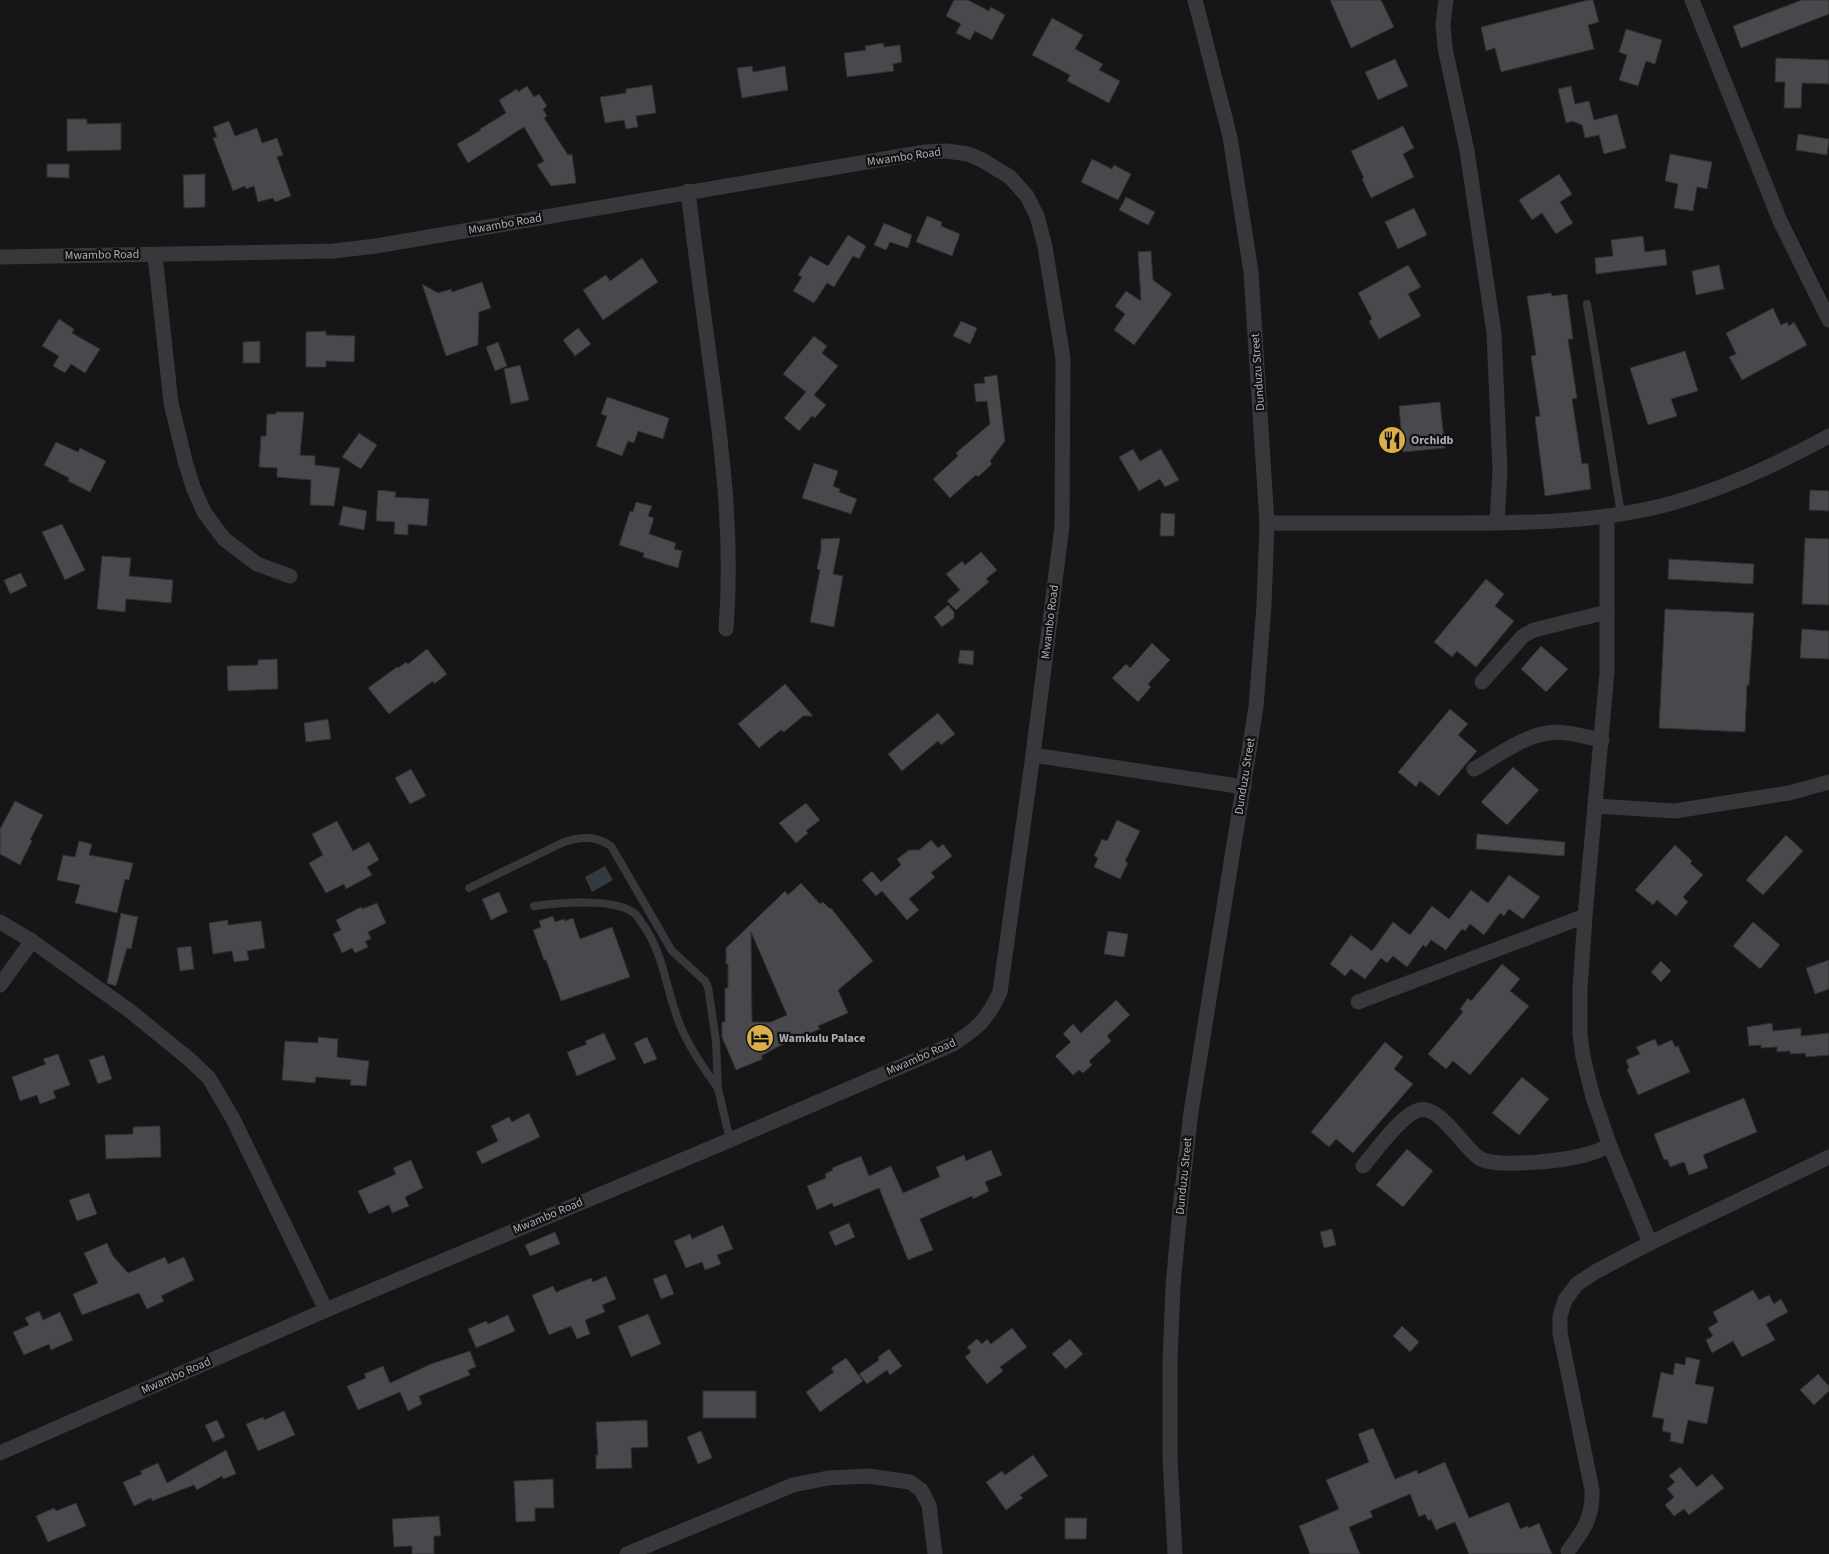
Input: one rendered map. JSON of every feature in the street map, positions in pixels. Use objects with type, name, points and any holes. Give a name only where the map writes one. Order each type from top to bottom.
[{"type":"street","name":"Dunduzu Street","points":[[1175,1554],[1170,1458],[1170,1362],[1173,1286],[1180,1199],[1191,1112],[1256,708],[1264,606],[1267,523],[1258,360],[1250,263],[1230,137],[1195,0]]},
{"type":"street","points":[[1446,0],[1443,24],[1445,48],[1467,151],[1494,333],[1500,470],[1497,523]]},
{"type":"street","points":[[1692,0],[1780,221],[1829,320]]},
{"type":"street","name":"Mwambo Road","points":[[0,257],[293,253],[367,247],[688,191],[925,152],[947,151],[968,154],[1010,177],[1027,196],[1037,216],[1045,247],[1063,358],[1064,387],[1062,526],[1033,755],[1000,992],[982,1024],[953,1044],[326,1310],[0,1453]]},
{"type":"street","points":[[688,191],[726,490],[729,589],[726,629]]},
{"type":"street","points":[[155,255],[171,403],[193,487],[204,512],[224,539],[256,564],[290,576]]},
{"type":"street","points":[[1267,523],[1552,522],[1614,515],[1661,506],[1749,476],[1829,436]]},
{"type":"street","points":[[1614,515],[1607,612],[1602,740],[1585,916],[1580,997],[1580,1034],[1583,1057],[1593,1097],[1610,1146],[1650,1243]]},
{"type":"street","points":[[1482,682],[1523,636],[1534,630],[1607,612]]},
{"type":"street","points":[[1474,769],[1531,737],[1548,733],[1564,733],[1602,740]]},
{"type":"street","points":[[1033,755],[1244,787]]},
{"type":"street","points":[[1596,806],[1675,811],[1789,793],[1829,782]]},
{"type":"street","points":[[1358,1002],[1585,916]]},
{"type":"street","points":[[0,922],[32,941],[130,1011],[189,1059],[209,1078],[233,1119],[326,1310]]},
{"type":"street","points":[[0,985],[32,941]]},
{"type":"street","points":[[1363,1166],[1408,1115],[1420,1109],[1434,1112],[1480,1158],[1495,1164],[1575,1157],[1610,1146]]},
{"type":"street","points":[[1568,1551],[1589,1520],[1592,1490],[1560,1333],[1560,1316],[1565,1300],[1577,1284],[1595,1272],[1650,1243],[1829,1157]]},
{"type":"street","points":[[627,1554],[793,1485],[828,1478],[868,1476],[910,1482],[922,1490],[929,1505],[935,1554]]},
{"type":"lane","points":[[1588,304],[1614,515]]},
{"type":"lane","points":[[469,888],[564,842],[577,838],[596,838],[611,846],[672,951],[705,981],[708,987],[716,1040],[718,1088],[730,1140]]},
{"type":"lane","points":[[534,906],[576,902],[614,905],[634,913],[648,931],[662,964],[680,1024],[692,1049],[718,1088]]},
{"type":"shaded area","points":[[605,866],[613,880],[592,892],[585,877]]},
{"type":"building","points":[[954,0],[968,0],[989,11],[991,7],[1005,15],[992,40],[975,31],[970,40],[956,33],[961,24],[946,16]]},
{"type":"building","points":[[1330,0],[1381,0],[1394,27],[1351,48]]},
{"type":"building","points":[[1593,0],[1599,22],[1588,25],[1594,49],[1501,72],[1495,48],[1486,51],[1481,27]]},
{"type":"building","points":[[1802,0],[1829,0],[1829,14],[1741,48],[1733,26]]},
{"type":"building","points":[[1052,18],[1083,35],[1075,49],[1103,64],[1099,70],[1120,81],[1109,103],[1067,81],[1070,75],[1032,55]]},
{"type":"building","points":[[1626,29],[1662,40],[1655,64],[1646,61],[1638,86],[1619,80],[1627,55],[1619,52]]},
{"type":"building","points":[[883,43],[884,47],[900,45],[902,62],[893,64],[894,71],[847,77],[844,53],[866,50],[865,46]]},
{"type":"building","points":[[1776,58],[1829,60],[1829,84],[1802,83],[1801,108],[1784,108],[1785,82],[1775,82]]},
{"type":"building","points":[[1395,59],[1408,86],[1378,100],[1365,72]]},
{"type":"building","points":[[752,66],[753,72],[785,66],[788,90],[742,98],[737,68]]},
{"type":"building","points":[[652,85],[656,113],[636,116],[638,127],[626,129],[624,120],[605,123],[600,97],[626,93],[626,89]]},
{"type":"building","points":[[527,86],[534,97],[539,94],[547,106],[543,109],[547,116],[544,118],[568,155],[572,154],[576,183],[551,186],[537,165],[544,161],[524,127],[468,163],[457,144],[506,113],[499,100],[517,89],[518,92]]},
{"type":"building","points":[[1571,86],[1575,104],[1589,101],[1594,120],[1617,114],[1626,148],[1604,154],[1599,135],[1585,138],[1582,125],[1572,121],[1566,123],[1558,89]]},
{"type":"building","points":[[67,119],[87,119],[87,124],[121,123],[121,150],[67,151]]},
{"type":"building","points":[[229,121],[235,136],[257,128],[262,143],[277,138],[283,155],[277,157],[291,196],[275,202],[273,198],[258,202],[254,186],[246,189],[245,186],[233,191],[213,138],[217,137],[213,127]]},
{"type":"building","points":[[1403,126],[1414,148],[1403,154],[1414,177],[1371,198],[1351,151]]},
{"type":"building","points":[[1798,134],[1829,139],[1827,155],[1796,150]]},
{"type":"building","points":[[1670,154],[1712,162],[1707,189],[1697,187],[1693,211],[1674,208],[1678,184],[1665,181]]},
{"type":"building","points":[[1092,159],[1112,169],[1114,165],[1131,174],[1118,200],[1081,182]]},
{"type":"building","points":[[47,164],[69,164],[69,178],[47,177]]},
{"type":"building","points":[[205,174],[205,207],[184,208],[183,175]]},
{"type":"building","points":[[1559,174],[1572,194],[1560,202],[1573,223],[1556,234],[1542,213],[1532,220],[1519,200]]},
{"type":"building","points":[[1126,197],[1155,212],[1148,225],[1119,210]]},
{"type":"building","points":[[1414,208],[1427,235],[1398,249],[1385,222]]},
{"type":"building","points":[[927,216],[942,222],[941,226],[960,234],[952,256],[916,242]]},
{"type":"building","points":[[884,223],[912,235],[908,248],[890,242],[886,250],[874,245]]},
{"type":"building","points":[[848,235],[866,246],[859,259],[853,256],[834,287],[827,283],[814,303],[793,291],[802,277],[798,275],[810,256],[828,266]]},
{"type":"building","points":[[1643,236],[1645,252],[1665,249],[1667,265],[1596,274],[1595,258],[1613,256],[1611,240]]},
{"type":"building","points":[[1151,251],[1153,280],[1172,294],[1134,345],[1114,330],[1125,314],[1115,306],[1126,291],[1141,301],[1138,252]]},
{"type":"building","points":[[642,258],[658,282],[603,320],[583,290],[606,275],[610,281]]},
{"type":"building","points":[[1408,265],[1421,287],[1408,294],[1421,316],[1379,339],[1369,321],[1372,319],[1358,293]]},
{"type":"building","points":[[1719,265],[1724,289],[1696,295],[1692,271]]},
{"type":"building","points":[[482,282],[491,308],[479,312],[478,345],[446,356],[422,284],[438,293],[451,289],[452,292]]},
{"type":"building","points":[[1551,293],[1552,296],[1567,294],[1573,339],[1568,339],[1577,398],[1572,399],[1582,464],[1588,463],[1591,489],[1545,496],[1535,417],[1540,416],[1531,356],[1536,355],[1527,296]]},
{"type":"building","points":[[1773,308],[1781,325],[1787,322],[1789,326],[1794,322],[1807,345],[1742,380],[1729,357],[1736,354],[1726,333]]},
{"type":"building","points":[[59,319],[74,329],[72,333],[100,349],[85,373],[71,364],[65,373],[53,366],[59,356],[42,346]]},
{"type":"building","points":[[961,321],[977,328],[970,344],[953,336]]},
{"type":"building","points":[[578,328],[591,344],[575,356],[563,340]]},
{"type":"building","points":[[326,331],[326,335],[355,336],[354,362],[326,361],[326,367],[306,367],[306,332]]},
{"type":"building","points":[[814,336],[827,346],[822,353],[838,366],[814,395],[826,405],[815,418],[812,416],[799,431],[784,418],[806,392],[783,374]]},
{"type":"building","points":[[260,341],[260,363],[243,363],[243,342]]},
{"type":"building","points":[[498,342],[507,366],[495,371],[486,347]]},
{"type":"building","points":[[1685,351],[1698,391],[1671,399],[1677,416],[1648,425],[1630,368]]},
{"type":"building","points":[[520,365],[529,400],[511,404],[504,369]]},
{"type":"building","points":[[997,375],[1005,441],[990,461],[992,464],[978,477],[976,475],[950,498],[933,479],[958,456],[956,453],[990,424],[987,401],[976,402],[974,384],[985,383],[984,377]]},
{"type":"building","points":[[607,397],[669,418],[663,439],[638,431],[634,443],[628,441],[622,456],[596,446],[607,416],[601,414]]},
{"type":"building","points":[[1440,402],[1445,448],[1403,452],[1399,406]]},
{"type":"building","points":[[276,412],[304,412],[300,455],[315,456],[315,465],[340,468],[334,506],[310,505],[311,480],[277,477],[277,468],[259,467],[261,436],[266,436],[267,414],[276,414]]},
{"type":"building","points":[[359,433],[377,445],[361,469],[342,457]]},
{"type":"building","points":[[56,442],[78,452],[80,448],[106,461],[90,492],[68,481],[69,478],[44,465]]},
{"type":"building","points":[[1133,449],[1140,461],[1161,449],[1179,480],[1165,487],[1160,479],[1139,491],[1119,457]]},
{"type":"building","points":[[814,463],[838,471],[833,486],[840,489],[839,492],[857,499],[851,514],[802,498]]},
{"type":"building","points":[[378,490],[396,492],[395,497],[429,499],[427,526],[408,524],[408,535],[394,534],[395,522],[376,521]]},
{"type":"building","points":[[1810,490],[1829,491],[1829,511],[1809,510]]},
{"type":"building","points":[[636,502],[652,506],[648,516],[654,518],[649,534],[676,543],[674,549],[682,551],[678,568],[643,557],[644,553],[619,545],[630,511],[633,512]]},
{"type":"building","points":[[343,506],[367,511],[364,530],[339,525]]},
{"type":"building","points":[[1161,513],[1175,514],[1174,536],[1160,536]]},
{"type":"building","points":[[62,524],[85,570],[65,580],[42,532]]},
{"type":"building","points":[[840,538],[833,574],[843,576],[834,627],[810,622],[820,570],[817,569],[821,539]]},
{"type":"building","points":[[1805,538],[1829,539],[1829,605],[1802,604]]},
{"type":"building","points":[[981,552],[997,570],[986,579],[989,582],[956,610],[947,601],[960,590],[946,574],[962,561],[965,565]]},
{"type":"building","points":[[102,556],[131,558],[129,576],[173,580],[171,603],[126,599],[125,612],[97,609]]},
{"type":"building","points":[[1669,559],[1754,564],[1753,584],[1668,579]]},
{"type":"building","points":[[21,573],[27,586],[10,594],[4,580]]},
{"type":"building","points":[[1486,579],[1504,594],[1495,606],[1514,621],[1476,667],[1457,651],[1452,657],[1434,642]]},
{"type":"building","points":[[948,605],[954,612],[954,618],[942,627],[934,617]]},
{"type":"building","points":[[1665,609],[1754,613],[1749,685],[1747,685],[1745,732],[1659,728]]},
{"type":"building","points":[[1802,629],[1829,631],[1829,659],[1800,658]]},
{"type":"building","points":[[1152,643],[1170,660],[1148,684],[1151,687],[1138,702],[1112,678],[1126,664],[1130,668]]},
{"type":"building","points":[[1541,646],[1568,669],[1546,692],[1521,669]]},
{"type":"building","points":[[427,649],[447,674],[434,684],[433,681],[389,714],[368,688],[397,667],[406,662],[408,664]]},
{"type":"building","points":[[960,650],[974,651],[973,665],[958,663]]},
{"type":"building","points":[[277,659],[278,689],[228,691],[227,666],[258,665],[258,660]]},
{"type":"building","points":[[785,684],[813,716],[803,716],[784,732],[781,730],[759,748],[738,724]]},
{"type":"building","points":[[1450,709],[1468,724],[1458,735],[1477,751],[1439,796],[1420,781],[1416,787],[1398,772]]},
{"type":"building","points":[[938,713],[955,734],[941,745],[938,741],[902,771],[888,754]]},
{"type":"building","points":[[328,719],[331,739],[306,742],[304,723]]},
{"type":"building","points":[[1513,767],[1539,790],[1507,825],[1481,802]]},
{"type":"building","points":[[411,769],[426,796],[410,804],[395,778]]},
{"type":"building","points":[[15,801],[43,815],[20,865],[0,854],[0,829]]},
{"type":"building","points":[[806,803],[820,820],[806,831],[808,833],[796,843],[779,823]]},
{"type":"building","points":[[1117,820],[1140,831],[1125,861],[1128,863],[1120,879],[1094,867],[1098,858],[1094,856],[1102,839],[1107,841]]},
{"type":"building","points":[[337,821],[353,851],[369,842],[379,860],[367,867],[372,875],[346,889],[344,884],[326,893],[309,863],[323,855],[312,834]]},
{"type":"building","points":[[1477,834],[1565,842],[1564,856],[1476,849]]},
{"type":"building","points":[[1786,835],[1803,851],[1763,895],[1746,880]]},
{"type":"building","points":[[931,840],[938,848],[943,844],[952,856],[931,873],[935,877],[909,899],[919,910],[907,920],[882,891],[876,896],[862,880],[872,871],[881,882],[901,865],[897,859],[909,850],[919,850]]},
{"type":"building","points":[[79,841],[92,844],[89,855],[133,863],[129,880],[125,879],[117,913],[75,903],[80,885],[57,880],[63,855],[75,857]]},
{"type":"building","points":[[1675,845],[1692,861],[1690,863],[1703,875],[1683,897],[1688,902],[1676,916],[1657,900],[1653,905],[1635,890]]},
{"type":"building","points":[[1509,875],[1540,897],[1523,919],[1509,909],[1504,916],[1500,913],[1484,935],[1470,924],[1465,931],[1462,929],[1446,950],[1431,940],[1426,947],[1423,945],[1407,967],[1393,956],[1387,963],[1381,958],[1365,979],[1351,969],[1345,976],[1330,964],[1351,935],[1372,951],[1393,922],[1410,935],[1432,906],[1449,919],[1471,890],[1488,903]]},
{"type":"building","points":[[801,883],[820,904],[823,902],[831,908],[873,961],[838,990],[848,1013],[818,1026],[820,1029],[779,1046],[761,1056],[763,1059],[736,1070],[722,1037],[722,1022],[725,1022],[725,988],[728,988],[726,948],[785,891],[788,895]],"holes":[[[751,932],[787,1015],[771,1022],[752,1022]]]},
{"type":"building","points":[[499,892],[508,912],[491,920],[482,899]]},
{"type":"building","points":[[377,903],[386,923],[368,932],[371,939],[365,941],[368,947],[355,953],[352,948],[342,953],[333,934],[341,930],[336,920],[361,907],[362,909]]},
{"type":"building","points":[[121,913],[138,917],[131,949],[127,948],[116,986],[107,983]]},
{"type":"building","points":[[553,916],[555,922],[573,918],[580,939],[612,927],[630,977],[561,1001],[533,930],[541,927],[539,921]]},
{"type":"building","points":[[228,920],[228,925],[261,921],[265,948],[247,951],[249,960],[234,962],[232,951],[213,954],[209,923]]},
{"type":"building","points":[[1753,922],[1780,945],[1760,969],[1733,946]]},
{"type":"building","points":[[1108,931],[1128,934],[1124,957],[1104,954]]},
{"type":"building","points":[[191,946],[194,969],[180,971],[177,948]]},
{"type":"building","points":[[1829,960],[1829,989],[1815,994],[1806,968]]},
{"type":"building","points":[[1661,961],[1671,971],[1661,982],[1651,972]]},
{"type":"building","points":[[1502,964],[1520,979],[1510,991],[1529,1006],[1470,1075],[1453,1061],[1446,1069],[1428,1054],[1463,1012],[1460,1009],[1468,998],[1471,1001]]},
{"type":"building","points":[[1116,1000],[1130,1015],[1107,1036],[1111,1041],[1089,1061],[1092,1065],[1083,1073],[1079,1070],[1073,1075],[1055,1056],[1071,1042],[1063,1034],[1073,1024],[1081,1033]]},
{"type":"building","points":[[1772,1023],[1773,1031],[1801,1028],[1801,1036],[1829,1033],[1829,1055],[1806,1057],[1805,1053],[1790,1054],[1790,1051],[1777,1052],[1777,1047],[1761,1048],[1761,1045],[1749,1046],[1747,1027]]},
{"type":"building","points":[[604,1033],[616,1059],[577,1076],[567,1052],[587,1044],[585,1041]]},
{"type":"building","points":[[318,1037],[338,1039],[337,1057],[369,1061],[366,1086],[350,1085],[351,1080],[316,1077],[315,1083],[282,1080],[285,1041],[318,1043]]},
{"type":"building","points":[[647,1037],[657,1059],[644,1064],[634,1043]]},
{"type":"building","points":[[1655,1039],[1658,1046],[1672,1040],[1675,1047],[1678,1046],[1690,1072],[1638,1095],[1627,1069],[1629,1068],[1626,1060],[1640,1054],[1636,1047]]},
{"type":"building","points":[[1385,1042],[1403,1057],[1394,1069],[1413,1084],[1353,1153],[1336,1139],[1329,1147],[1311,1132]]},
{"type":"building","points":[[58,1054],[70,1085],[53,1091],[56,1098],[40,1104],[37,1095],[20,1101],[12,1077],[46,1064],[43,1059]]},
{"type":"building","points":[[104,1055],[112,1079],[98,1084],[89,1060]]},
{"type":"building","points":[[1522,1077],[1549,1099],[1519,1135],[1492,1113]]},
{"type":"building","points":[[1744,1098],[1757,1132],[1703,1155],[1708,1168],[1689,1175],[1684,1162],[1670,1167],[1667,1159],[1664,1160],[1654,1134]]},
{"type":"building","points":[[529,1113],[540,1137],[482,1164],[476,1152],[498,1141],[491,1126],[509,1117],[512,1122]]},
{"type":"building","points":[[160,1126],[161,1157],[106,1159],[105,1135],[133,1134],[133,1127]]},
{"type":"building","points":[[1407,1149],[1433,1171],[1403,1207],[1376,1185]]},
{"type":"building","points":[[991,1150],[1002,1175],[985,1182],[989,1191],[973,1199],[972,1196],[920,1219],[933,1250],[908,1260],[879,1188],[834,1207],[832,1203],[817,1210],[807,1186],[826,1178],[825,1174],[833,1170],[832,1168],[861,1156],[869,1176],[891,1166],[903,1193],[940,1177],[936,1167],[964,1155],[966,1161]]},
{"type":"building","points":[[411,1160],[423,1188],[405,1197],[409,1206],[392,1213],[389,1205],[369,1214],[358,1191],[396,1174],[393,1168]]},
{"type":"building","points":[[89,1193],[97,1214],[77,1221],[69,1200]]},
{"type":"building","points":[[849,1223],[855,1237],[835,1246],[829,1232]]},
{"type":"building","points":[[723,1225],[733,1249],[717,1255],[721,1264],[705,1270],[702,1262],[686,1268],[674,1241],[690,1234],[692,1239]]},
{"type":"building","points":[[1332,1229],[1336,1245],[1324,1248],[1320,1232]]},
{"type":"building","points":[[555,1232],[560,1244],[530,1256],[525,1245]]},
{"type":"building","points":[[107,1243],[113,1256],[128,1273],[165,1257],[168,1264],[184,1257],[194,1280],[161,1296],[164,1301],[147,1309],[139,1293],[82,1315],[73,1294],[98,1283],[84,1253]]},
{"type":"building","points":[[666,1274],[674,1294],[661,1299],[653,1279]]},
{"type":"building","points":[[606,1276],[616,1299],[602,1305],[605,1312],[585,1320],[590,1334],[577,1339],[571,1326],[549,1335],[532,1295],[553,1286],[556,1292],[591,1278],[593,1282]]},
{"type":"building","points":[[1753,1290],[1759,1300],[1769,1295],[1774,1304],[1781,1299],[1788,1312],[1766,1324],[1775,1340],[1742,1357],[1733,1341],[1712,1353],[1706,1340],[1713,1336],[1708,1328],[1718,1322],[1713,1312]]},
{"type":"building","points":[[39,1311],[43,1320],[60,1312],[73,1340],[51,1350],[49,1344],[24,1355],[13,1332],[29,1325],[25,1318]]},
{"type":"building","points":[[648,1314],[661,1344],[631,1357],[618,1326]]},
{"type":"building","points":[[508,1315],[515,1331],[476,1348],[468,1329],[486,1321],[488,1324]]},
{"type":"building","points":[[1402,1326],[1419,1342],[1410,1352],[1393,1336]]},
{"type":"building","points":[[1012,1328],[1027,1347],[1000,1367],[1003,1371],[987,1384],[965,1357],[971,1352],[967,1347],[977,1339],[982,1344],[987,1339],[991,1344]]},
{"type":"building","points":[[1070,1339],[1083,1354],[1066,1369],[1052,1354]]},
{"type":"building","points":[[889,1349],[902,1366],[890,1375],[887,1370],[867,1384],[859,1374],[879,1360],[878,1357]]},
{"type":"building","points":[[470,1351],[476,1367],[468,1370],[470,1375],[419,1396],[422,1404],[408,1411],[400,1392],[358,1410],[347,1386],[366,1378],[364,1374],[383,1366],[390,1383],[431,1364]]},
{"type":"building","points":[[1686,1357],[1700,1360],[1695,1384],[1714,1387],[1707,1424],[1688,1420],[1683,1444],[1670,1441],[1671,1433],[1662,1431],[1664,1419],[1652,1417],[1661,1372],[1673,1375],[1675,1363],[1685,1365]]},
{"type":"building","points":[[846,1358],[863,1381],[820,1412],[806,1392],[834,1372],[831,1368]]},
{"type":"building","points":[[1818,1374],[1829,1386],[1829,1391],[1814,1405],[1800,1390]]},
{"type":"building","points":[[703,1391],[756,1391],[756,1418],[703,1418]]},
{"type":"building","points":[[284,1411],[295,1435],[258,1451],[246,1424],[263,1417],[264,1420]]},
{"type":"building","points":[[217,1420],[225,1437],[213,1442],[205,1425]]},
{"type":"building","points":[[647,1420],[648,1447],[631,1448],[632,1468],[596,1469],[596,1455],[598,1455],[596,1422]]},
{"type":"building","points":[[1373,1428],[1395,1479],[1417,1470],[1418,1474],[1445,1462],[1469,1518],[1509,1502],[1520,1529],[1528,1526],[1529,1528],[1539,1523],[1552,1554],[1469,1554],[1455,1522],[1436,1530],[1431,1519],[1428,1521],[1425,1514],[1419,1517],[1410,1494],[1370,1511],[1373,1517],[1349,1527],[1360,1554],[1310,1554],[1299,1526],[1339,1509],[1326,1480],[1369,1462],[1358,1434]]},
{"type":"building","points":[[701,1431],[712,1458],[698,1464],[687,1437]]},
{"type":"building","points":[[226,1450],[236,1474],[223,1479],[222,1476],[197,1490],[194,1485],[152,1501],[151,1498],[134,1506],[123,1482],[142,1474],[140,1471],[158,1463],[167,1483]]},
{"type":"building","points":[[1033,1455],[1048,1476],[1020,1495],[1023,1498],[1006,1510],[986,1482],[1002,1471],[1005,1475]]},
{"type":"building","points":[[1680,1467],[1697,1487],[1712,1474],[1724,1488],[1689,1515],[1684,1509],[1674,1516],[1665,1505],[1674,1497],[1667,1489],[1675,1482],[1669,1476]]},
{"type":"building","points":[[553,1479],[554,1508],[535,1508],[535,1521],[516,1522],[514,1481]]},
{"type":"building","points":[[76,1503],[86,1526],[48,1542],[36,1516],[54,1508],[56,1511]]},
{"type":"building","points":[[439,1516],[441,1536],[434,1536],[434,1554],[412,1554],[412,1546],[394,1547],[392,1519]]},
{"type":"building","points":[[1065,1518],[1087,1518],[1086,1539],[1065,1539]]},
{"type":"place","name":"Orchidb","points":[[1392,440]]},
{"type":"place","name":"Wamkulu Palace","points":[[760,1038]]}]
